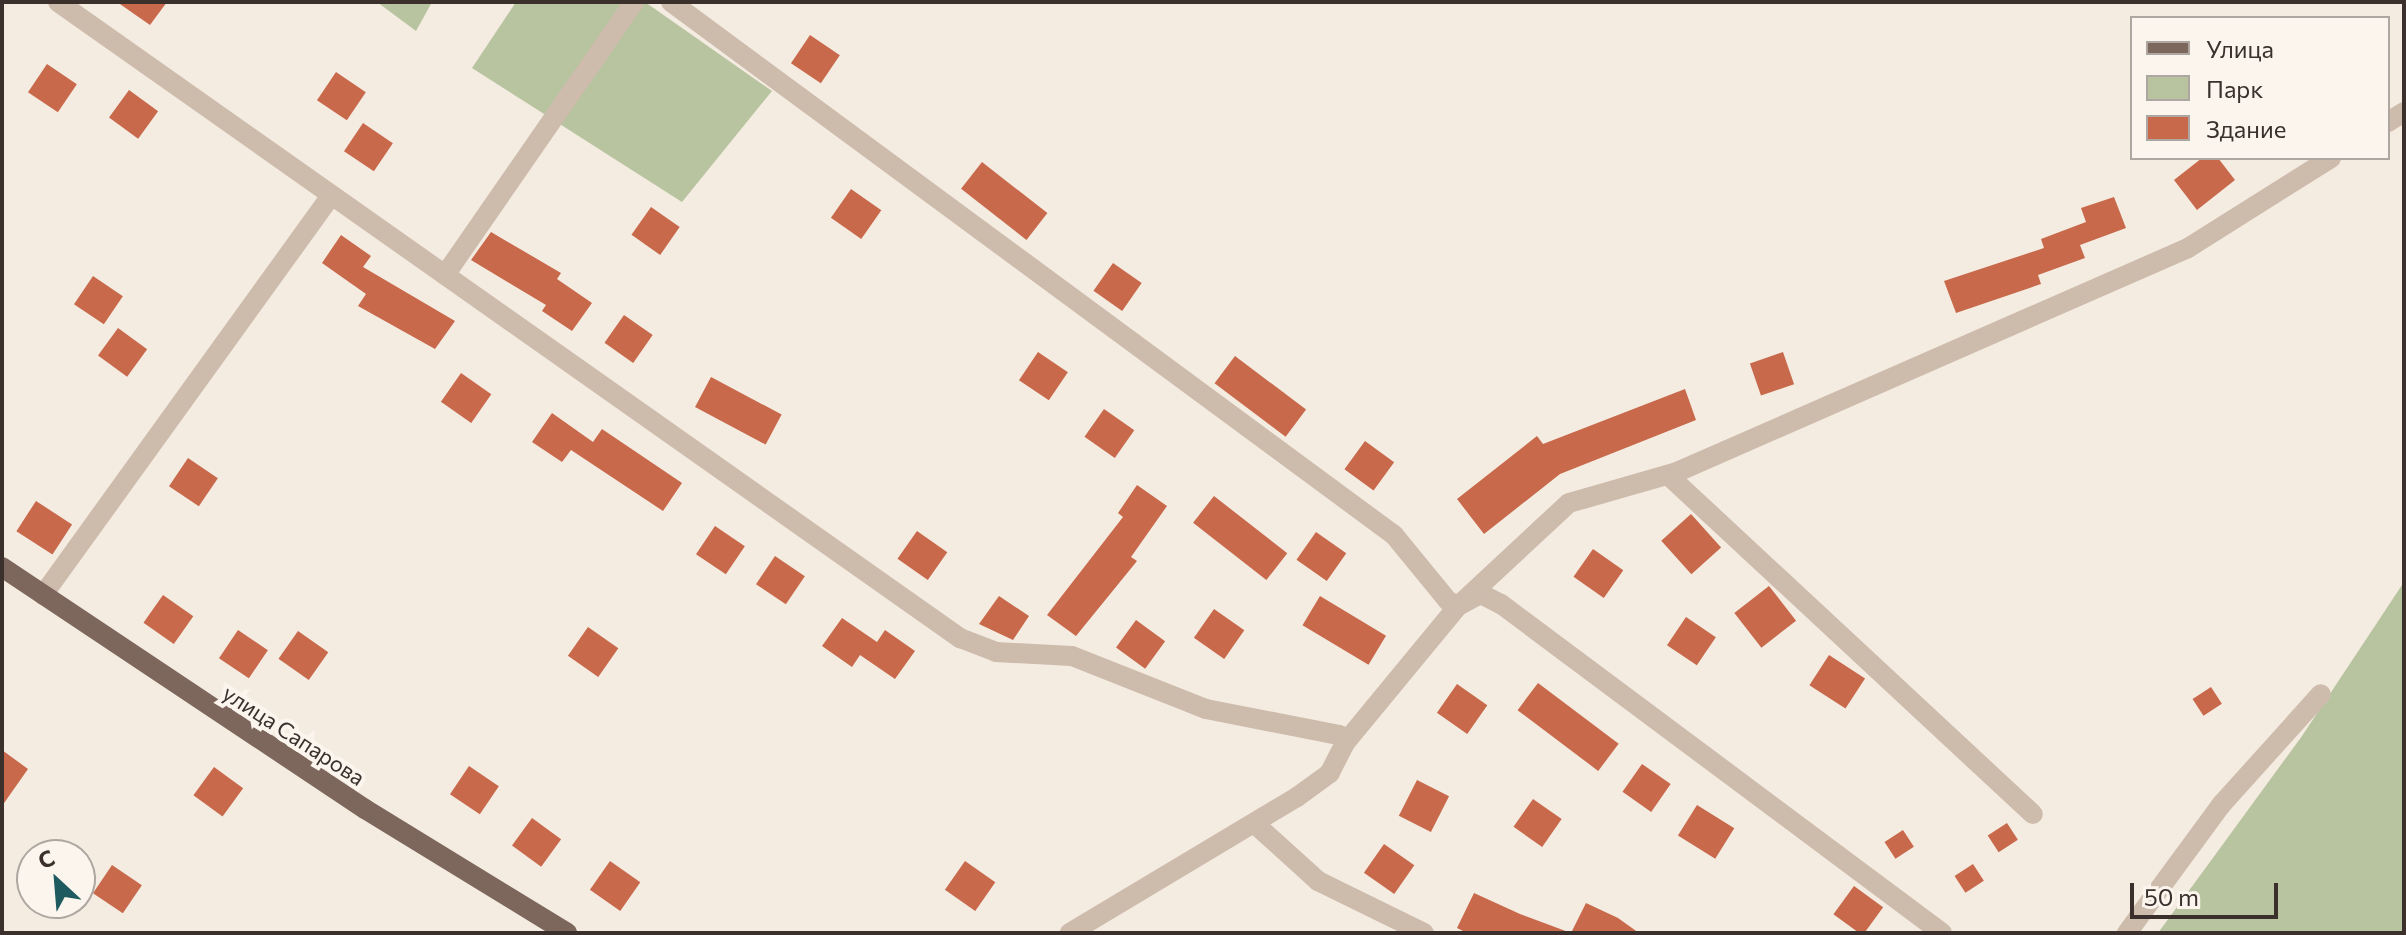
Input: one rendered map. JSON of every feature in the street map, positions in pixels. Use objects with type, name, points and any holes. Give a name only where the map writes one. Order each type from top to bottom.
[{"type":"main road","name":"улица Сапарова","points":[[2,567],[365,809],[567,933]]},
{"type":"street","points":[[58,2],[960,638],[996,652],[1072,656],[1206,709],[1339,735],[1345,743]]},
{"type":"street","points":[[445,275],[634,2]]},
{"type":"street","points":[[671,2],[1394,535],[1458,606]]},
{"type":"street","points":[[1070,933],[1154,877],[1255,824],[1330,773],[1345,743],[1458,606],[1569,503],[1668,475],[2188,248],[2328,160]]},
{"type":"street","points":[[43,595],[331,195]]},
{"type":"street","points":[[1668,475],[2033,814]]},
{"type":"street","points":[[1458,606],[1481,594],[1501,604],[1942,933]]},
{"type":"street","points":[[2127,933],[2221,805],[2321,694]]},
{"type":"street","points":[[1255,824],[1318,881],[1424,933]]},
{"type":"green space","points":[[377,2],[432,2],[416,31]]},
{"type":"green space","points":[[516,2],[645,2],[772,91],[682,202],[472,68]]},
{"type":"green space","points":[[2404,582],[2404,933],[2158,933],[2302,736]]},
{"type":"building","points":[[117,2],[167,2],[150,25]]},
{"type":"building","points":[[810,35],[840,55],[821,83],[791,63]]},
{"type":"building","points":[[47,64],[77,84],[58,112],[28,92]]},
{"type":"building","points":[[336,72],[366,92],[347,120],[317,100]]},
{"type":"building","points":[[129,90],[158,111],[138,139],[109,118]]},
{"type":"building","points":[[363,123],[393,143],[374,171],[344,151]]},
{"type":"building","points":[[2199,160],[2220,160],[2235,180],[2197,210],[2174,180]]},
{"type":"building","points":[[982,162],[1047,213],[1026,240],[961,189]]},
{"type":"building","points":[[851,189],[881,210],[861,239],[831,218]]},
{"type":"building","points":[[2114,197],[2126,228],[2080,245],[2085,258],[2038,275],[2041,284],[1956,313],[1944,281],[2044,248],[2041,239],[2086,222],[2081,208]]},
{"type":"building","points":[[651,207],[680,227],[660,255],[631,235]]},
{"type":"building","points":[[491,232],[561,273],[557,279],[592,303],[572,331],[542,311],[546,305],[471,260]]},
{"type":"building","points":[[341,235],[371,256],[363,267],[455,321],[435,349],[358,306],[366,294],[322,263]]},
{"type":"building","points":[[1113,263],[1142,283],[1122,311],[1093,291]]},
{"type":"building","points":[[93,276],[123,296],[104,324],[74,304]]},
{"type":"building","points":[[624,315],[653,335],[633,363],[604,343]]},
{"type":"building","points":[[118,328],[147,349],[127,377],[98,356]]},
{"type":"building","points":[[1038,352],[1068,372],[1049,400],[1019,380]]},
{"type":"building","points":[[1783,352],[1794,384],[1761,396],[1750,363]]},
{"type":"building","points":[[1235,356],[1306,410],[1286,437],[1215,383]]},
{"type":"building","points":[[461,373],[491,394],[471,423],[441,402]]},
{"type":"building","points":[[711,377],[782,415],[766,445],[695,407]]},
{"type":"building","points":[[1685,389],[1696,420],[1560,474],[1484,534],[1457,499],[1537,436],[1543,444]]},
{"type":"building","points":[[1104,409],[1134,430],[1115,458],[1084,437]]},
{"type":"building","points":[[552,413],[593,442],[602,429],[682,483],[663,511],[571,450],[562,462],[532,442]]},
{"type":"building","points":[[1365,441],[1394,462],[1374,490],[1344,469]]},
{"type":"building","points":[[188,458],[218,478],[199,506],[169,486]]},
{"type":"building","points":[[1137,485],[1167,506],[1131,557],[1137,561],[1076,636],[1047,615],[1123,517],[1118,513]]},
{"type":"building","points":[[1214,496],[1287,553],[1266,580],[1193,523]]},
{"type":"building","points":[[36,501],[72,524],[52,555],[16,531]]},
{"type":"building","points":[[1691,514],[1721,547],[1691,574],[1661,541]]},
{"type":"building","points":[[715,526],[745,546],[726,574],[696,554]]},
{"type":"building","points":[[917,531],[947,552],[928,580],[897,559]]},
{"type":"building","points":[[1316,532],[1346,553],[1327,581],[1296,560]]},
{"type":"building","points":[[1593,549],[1623,570],[1604,598],[1573,577]]},
{"type":"building","points":[[775,556],[805,576],[786,604],[756,584]]},
{"type":"building","points":[[1769,586],[1796,621],[1761,648],[1734,613]]},
{"type":"building","points":[[163,595],[193,616],[174,644],[143,623]]},
{"type":"building","points":[[999,596],[1029,616],[1013,640],[979,624]]},
{"type":"building","points":[[1320,596],[1386,636],[1368,665],[1302,625]]},
{"type":"building","points":[[1214,609],[1244,630],[1224,659],[1194,638]]},
{"type":"building","points":[[1686,617],[1716,637],[1697,665],[1667,645]]},
{"type":"building","points":[[842,618],[877,642],[885,630],[915,651],[895,679],[860,655],[852,667],[822,646]]},
{"type":"building","points":[[1136,620],[1165,641],[1145,669],[1116,648]]},
{"type":"building","points":[[588,627],[618,648],[598,677],[568,656]]},
{"type":"building","points":[[238,630],[268,650],[249,678],[219,658]]},
{"type":"building","points":[[298,631],[328,652],[309,680],[278,659]]},
{"type":"building","points":[[1829,655],[1865,678],[1845,709],[1809,685]]},
{"type":"building","points":[[1538,683],[1619,744],[1598,771],[1518,710]]},
{"type":"building","points":[[1457,684],[1487,705],[1467,734],[1437,713]]},
{"type":"building","points":[[2211,687],[2222,704],[2203,716],[2193,699]]},
{"type":"building","points":[[2,750],[28,769],[2,806]]},
{"type":"building","points":[[1642,764],[1671,784],[1651,812],[1622,792]]},
{"type":"building","points":[[469,766],[499,786],[480,814],[450,794]]},
{"type":"building","points":[[214,767],[243,788],[223,816],[193,795]]},
{"type":"building","points":[[1417,780],[1449,796],[1431,832],[1399,816]]},
{"type":"building","points":[[1533,799],[1562,819],[1542,847],[1513,827]]},
{"type":"building","points":[[1697,805],[1734,828],[1715,859],[1678,836]]},
{"type":"building","points":[[532,818],[561,839],[541,867],[512,846]]},
{"type":"building","points":[[2007,823],[2018,840],[1999,852],[1988,836]]},
{"type":"building","points":[[1903,830],[1914,847],[1895,859],[1885,842]]},
{"type":"building","points":[[1384,844],[1414,865],[1394,894],[1364,873]]},
{"type":"building","points":[[610,861],[640,882],[620,911],[590,890]]},
{"type":"building","points":[[965,861],[995,882],[975,911],[945,890]]},
{"type":"building","points":[[1973,864],[1984,881],[1965,893],[1955,876]]},
{"type":"building","points":[[112,865],[142,885],[123,913],[96,895],[96,889]]},
{"type":"building","points":[[1854,886],[1883,907],[1864,933],[1859,933],[1833,914]]},
{"type":"building","points":[[1474,893],[1571,933],[1467,933],[1457,928]]},
{"type":"building","points":[[1586,903],[1618,918],[1639,933],[1571,933]]}]
